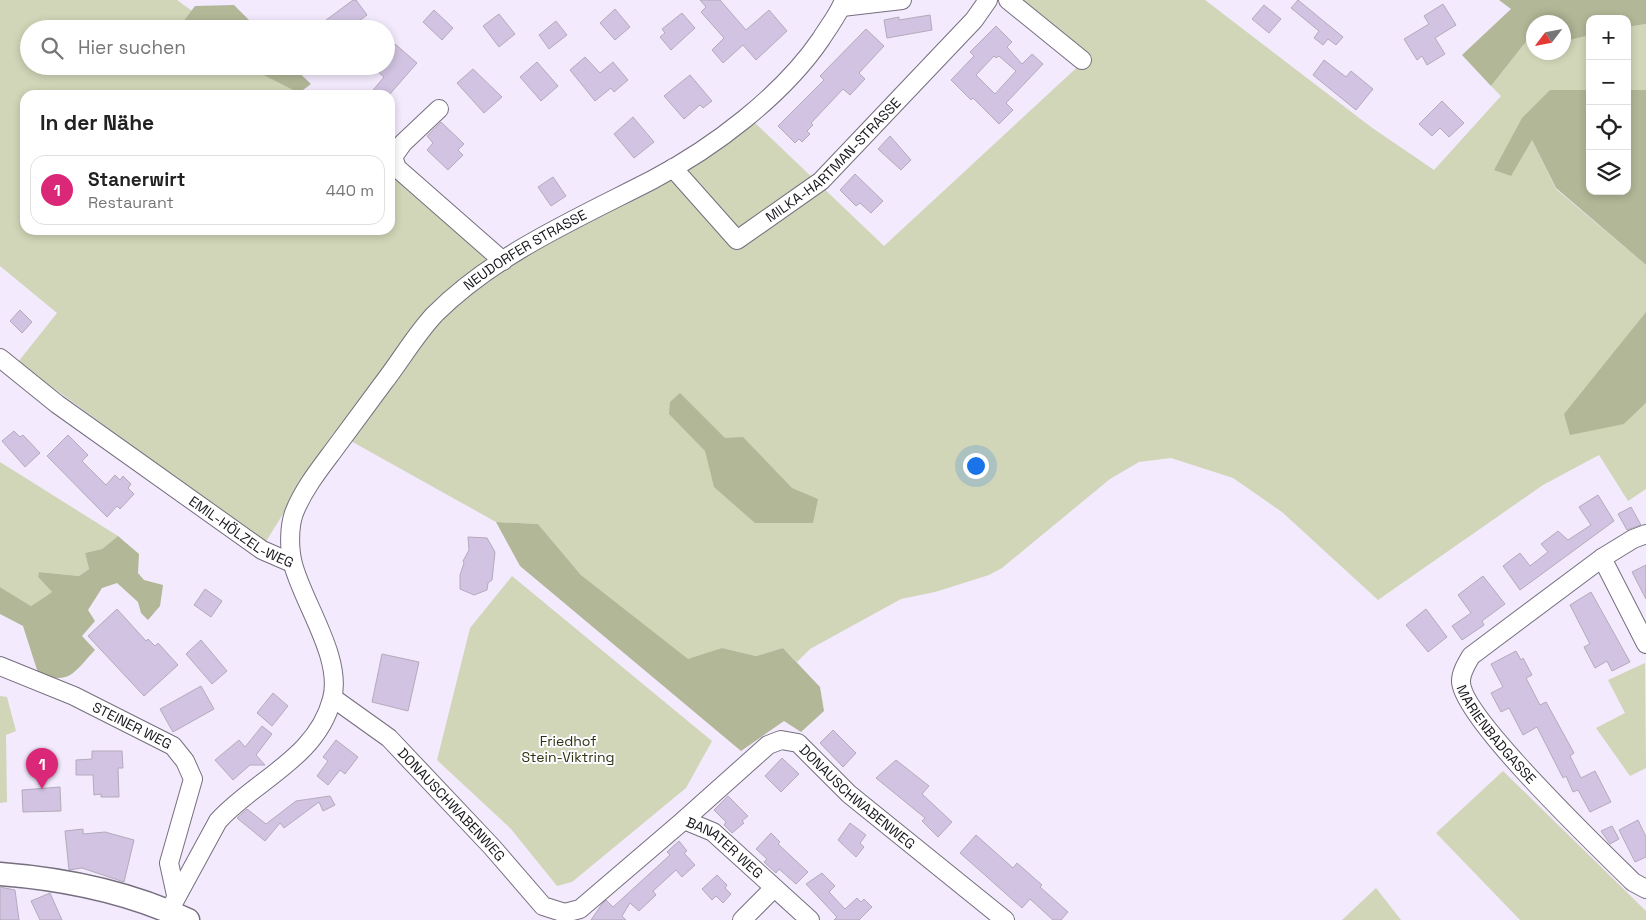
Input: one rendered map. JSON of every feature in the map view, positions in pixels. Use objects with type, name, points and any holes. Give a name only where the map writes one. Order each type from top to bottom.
[{"type":"main road","points":[[0,874],[46,878],[100,888],[178,908]]},
{"type":"street","name":"NEUDORFER STRASSE","points":[[292,563],[290,540],[292,517],[309,484],[434,315],[502,261],[584,213],[673,168],[704,149],[783,86],[811,53],[843,3],[902,0]]},
{"type":"street","name":"MILKA-HARTMAN-STRASSE","points":[[673,168],[737,240],[821,181],[974,20],[988,0]]},
{"type":"street","points":[[1008,0],[1082,60]]},
{"type":"street","points":[[395,154],[403,143],[439,109]]},
{"type":"street","points":[[395,163],[412,183],[502,261]]},
{"type":"street","name":"EMIL-HÖLZEL-WEG","points":[[0,358],[57,404],[262,550],[292,563],[328,653],[333,676],[333,698],[317,732],[296,756],[228,810],[218,821],[178,908]]},
{"type":"street","name":"MARIENBADGASSE","points":[[1646,534],[1633,539],[1602,558],[1471,656],[1461,681],[1465,696],[1498,744],[1633,882],[1646,889]]},
{"type":"street","points":[[1602,558],[1646,644]]},
{"type":"street","name":"STEINER WEG","points":[[0,666],[74,696],[173,746],[185,761],[192,779],[169,863],[178,908]]},
{"type":"street","name":"DONAUSCHWABENWEG","points":[[333,698],[388,738],[492,847],[543,906],[566,917]]},
{"type":"street","name":"DONAUSCHWABENWEG","points":[[684,820],[768,745],[782,740],[798,743],[849,794],[1005,920]]},
{"type":"street","name":"BANATER WEG","points":[[566,917],[580,909],[684,820],[713,832],[810,920]]},
{"type":"street","points":[[742,920],[774,888]]},
{"type":"green space","points":[[0,0],[177,0],[205,20],[20,20],[20,75],[281,75],[302,90],[20,90],[20,235],[395,235],[395,177],[477,245],[488,263],[332,435],[265,543],[18,362],[57,313],[0,266]]},
{"type":"green space","points":[[1016,0],[1205,0],[1371,127],[1434,170],[1501,96],[1491,86],[1526,42],[1526,60],[1571,60],[1571,39],[1586,36],[1586,90],[1550,90],[1532,140],[1556,189],[1646,265],[1646,312],[1565,415],[1624,424],[1646,403],[1646,489],[1628,501],[1599,455],[1543,485],[1378,600],[1282,512],[1233,478],[1171,458],[1139,462],[1110,479],[1002,568],[989,575],[935,592],[901,599],[810,649],[797,662],[783,648],[756,656],[722,648],[688,660],[581,575],[538,524],[496,522],[349,440],[418,342],[462,297],[535,248],[753,121],[884,246],[1086,59]]},
{"type":"green space","points":[[1499,0],[1646,0],[1646,24],[1631,26],[1631,15],[1586,15],[1586,36],[1571,40],[1571,15],[1526,15],[1526,42],[1491,86],[1462,55],[1511,9]]},
{"type":"green space","points":[[234,5],[249,20],[184,20],[195,6]]},
{"type":"green space","points":[[1646,24],[1646,90],[1631,90],[1631,26]]},
{"type":"green space","points":[[264,75],[302,75],[311,84],[303,90],[293,90]]},
{"type":"green space","points":[[1550,90],[1586,90],[1586,195],[1631,195],[1631,90],[1646,90],[1646,265],[1556,188],[1532,140],[1511,176],[1494,170],[1522,118]]},
{"type":"green space","points":[[1646,312],[1646,403],[1624,424],[1570,435],[1564,414]]},
{"type":"green space","points":[[680,393],[725,438],[743,437],[792,488],[818,499],[813,523],[755,523],[714,487],[705,451],[669,414],[670,402]]},
{"type":"green space","points":[[0,462],[118,536],[102,549],[85,553],[89,569],[79,576],[39,572],[38,577],[52,592],[31,606],[0,587]]},
{"type":"green space","points":[[496,522],[538,524],[581,575],[688,659],[722,648],[756,656],[783,648],[820,687],[824,711],[801,732],[784,721],[741,751],[520,566]]},
{"type":"green space","points":[[118,536],[139,554],[138,573],[144,580],[163,585],[160,606],[148,620],[141,613],[138,602],[117,583],[102,588],[88,610],[95,621],[82,636],[95,650],[71,675],[57,678],[38,673],[23,626],[0,614],[0,587],[31,606],[52,592],[38,577],[39,572],[79,576],[89,569],[85,553],[102,549]]},
{"type":"green space","name":"Friedhof Stein-Viktring","points":[[512,576],[712,741],[686,788],[572,882],[557,886],[511,829],[437,760],[470,628]]},
{"type":"green space","points":[[1645,663],[1646,768],[1630,776],[1596,728],[1625,713],[1608,680]]},
{"type":"green space","points":[[0,696],[7,697],[16,731],[6,735],[7,802],[0,803]]},
{"type":"green space","points":[[1503,771],[1646,911],[1646,920],[1520,920],[1436,833]]},
{"type":"green space","points":[[1376,888],[1401,920],[1342,920]]},
{"type":"building","points":[[353,0],[356,0],[367,15],[361,20],[326,20]]},
{"type":"building","points":[[700,0],[720,0],[746,30],[769,10],[787,31],[756,60],[743,45],[723,63],[712,50],[724,38],[701,12],[706,7]]},
{"type":"building","points":[[1298,0],[1343,37],[1336,45],[1328,39],[1323,45],[1314,38],[1319,31],[1291,8]]},
{"type":"building","points":[[1443,4],[1456,25],[1435,38],[1445,54],[1427,65],[1422,56],[1417,60],[1404,39],[1429,24],[1424,16]]},
{"type":"building","points":[[1264,5],[1281,19],[1269,33],[1252,19]]},
{"type":"building","points":[[615,9],[630,27],[615,40],[600,23]]},
{"type":"building","points":[[434,10],[453,28],[442,40],[423,22]]},
{"type":"building","points":[[682,13],[695,28],[671,50],[660,37],[665,33],[662,29]]},
{"type":"building","points":[[499,14],[515,34],[499,47],[483,26]]},
{"type":"building","points":[[930,15],[932,30],[887,38],[884,20],[899,17],[899,20]]},
{"type":"building","points":[[556,21],[567,35],[549,49],[539,35]]},
{"type":"building","points":[[996,26],[1012,42],[1007,47],[1022,64],[1032,54],[1043,64],[1006,103],[1013,110],[999,124],[973,98],[971,100],[951,80],[974,56],[970,52]],"holes":[[[994,56],[996,58],[999,56],[1016,71],[995,94],[976,75]]]},
{"type":"building","points":[[866,29],[884,46],[859,73],[865,79],[850,95],[843,89],[811,123],[813,125],[807,131],[810,134],[802,142],[799,139],[795,143],[778,126],[824,80],[820,76]]},
{"type":"building","points":[[395,44],[417,63],[393,90],[373,90],[384,77],[382,75],[395,75]]},
{"type":"building","points":[[585,57],[600,73],[613,62],[628,80],[614,92],[611,88],[595,101],[570,70]]},
{"type":"building","points":[[1324,60],[1346,77],[1351,71],[1373,89],[1356,110],[1313,75]]},
{"type":"building","points":[[537,62],[558,86],[541,101],[520,77]]},
{"type":"building","points":[[473,69],[502,97],[484,113],[457,83]]},
{"type":"building","points":[[690,75],[712,101],[703,108],[700,105],[684,119],[664,96]]},
{"type":"building","points":[[1442,101],[1464,123],[1449,137],[1440,128],[1432,136],[1419,124]]},
{"type":"building","points":[[633,117],[654,142],[634,158],[614,134]]},
{"type":"building","points":[[441,122],[464,144],[458,150],[463,155],[448,170],[427,150],[433,143],[427,136]]},
{"type":"building","points":[[890,136],[911,160],[901,170],[878,149]]},
{"type":"building","points":[[855,174],[883,201],[871,213],[860,203],[856,206],[840,190]]},
{"type":"building","points":[[553,177],[566,196],[551,206],[538,187]]},
{"type":"building","points":[[20,310],[32,322],[22,333],[10,321]]},
{"type":"building","points":[[14,431],[20,437],[23,435],[40,453],[25,467],[2,441]]},
{"type":"building","points":[[68,435],[88,455],[82,461],[106,485],[115,475],[120,480],[123,476],[131,484],[128,488],[134,494],[120,509],[117,506],[107,517],[47,456]]},
{"type":"building","points":[[1598,495],[1614,521],[1520,590],[1503,566],[1520,553],[1530,566],[1548,552],[1541,544],[1558,531],[1568,540],[1591,525],[1579,507]]},
{"type":"building","points":[[1631,507],[1641,525],[1627,530],[1618,514]]},
{"type":"building","points":[[468,537],[487,538],[495,552],[492,580],[488,583],[487,590],[474,595],[460,589],[463,561],[469,550]]},
{"type":"building","points":[[1646,565],[1646,599],[1632,572]]},
{"type":"building","points":[[1483,576],[1505,604],[1482,621],[1484,625],[1462,640],[1452,626],[1471,613],[1458,595]]},
{"type":"building","points":[[205,589],[222,601],[211,617],[194,605]]},
{"type":"building","points":[[1591,592],[1630,662],[1612,671],[1607,661],[1595,668],[1584,647],[1590,644],[1570,605]]},
{"type":"building","points":[[117,609],[146,641],[148,639],[155,646],[158,643],[178,665],[144,696],[88,636]]},
{"type":"building","points":[[1426,609],[1447,637],[1428,652],[1406,625]]},
{"type":"building","points":[[201,640],[227,671],[212,684],[186,654]]},
{"type":"building","points":[[1516,651],[1521,660],[1523,658],[1532,675],[1526,678],[1540,705],[1546,702],[1574,753],[1570,756],[1581,778],[1595,771],[1611,802],[1590,812],[1578,790],[1573,792],[1566,776],[1563,778],[1537,727],[1523,735],[1509,708],[1501,712],[1491,693],[1503,687],[1491,664]]},
{"type":"building","points":[[382,654],[419,662],[408,711],[372,702]]},
{"type":"building","points":[[201,686],[214,709],[173,732],[160,709]]},
{"type":"building","points":[[273,693],[288,706],[272,726],[257,713]]},
{"type":"building","points":[[262,726],[272,734],[256,755],[265,765],[250,765],[233,780],[215,760],[239,740],[245,747]]},
{"type":"building","points":[[833,730],[856,753],[843,767],[820,743]]},
{"type":"building","points":[[336,740],[358,757],[345,774],[340,770],[328,785],[317,776],[328,761],[323,757]]},
{"type":"building","points":[[92,751],[122,751],[123,768],[118,768],[119,797],[101,797],[101,794],[94,795],[93,775],[76,775],[76,760],[92,759]]},
{"type":"building","points":[[782,758],[799,774],[781,792],[765,776]]},
{"type":"building","points":[[896,760],[929,786],[922,794],[952,822],[938,837],[922,821],[925,818],[876,778]]},
{"type":"building","points":[[60,787],[61,811],[23,812],[22,790]]},
{"type":"building","points":[[330,796],[335,805],[323,811],[319,802],[284,828],[280,823],[265,841],[237,818],[247,809],[266,824],[296,801]]},
{"type":"building","points":[[728,796],[748,816],[742,821],[744,823],[732,833],[724,825],[726,822],[714,810]]},
{"type":"building","points":[[1638,820],[1646,837],[1646,857],[1635,862],[1619,830]]},
{"type":"building","points":[[850,823],[866,835],[860,843],[864,847],[856,857],[838,840]]},
{"type":"building","points":[[1612,826],[1619,839],[1610,844],[1601,831]]},
{"type":"building","points":[[83,829],[83,834],[105,832],[134,840],[124,882],[82,868],[69,870],[65,831]]},
{"type":"building","points":[[771,833],[780,842],[778,844],[808,872],[796,884],[779,869],[776,873],[764,862],[767,859],[756,849]]},
{"type":"building","points":[[976,835],[1013,868],[1017,863],[1042,885],[1040,887],[1068,912],[1061,920],[1053,920],[1030,899],[1022,908],[960,853]]},
{"type":"building","points":[[679,841],[687,851],[684,853],[695,865],[682,877],[676,870],[653,891],[656,895],[639,911],[630,903],[622,916],[626,920],[591,920],[606,900],[613,907],[670,855],[667,852]]},
{"type":"building","points":[[822,873],[835,886],[829,892],[845,909],[857,898],[861,902],[864,899],[872,907],[859,920],[834,920],[837,917],[806,884]]},
{"type":"building","points":[[717,875],[727,885],[725,888],[731,894],[723,903],[716,896],[712,900],[702,889]]},
{"type":"building","points":[[0,887],[15,890],[19,920],[0,920]]},
{"type":"building","points":[[50,893],[62,920],[40,920],[31,901]]},
{"type":"place","name":"Stanerwirt","points":[[42,789]]}]
